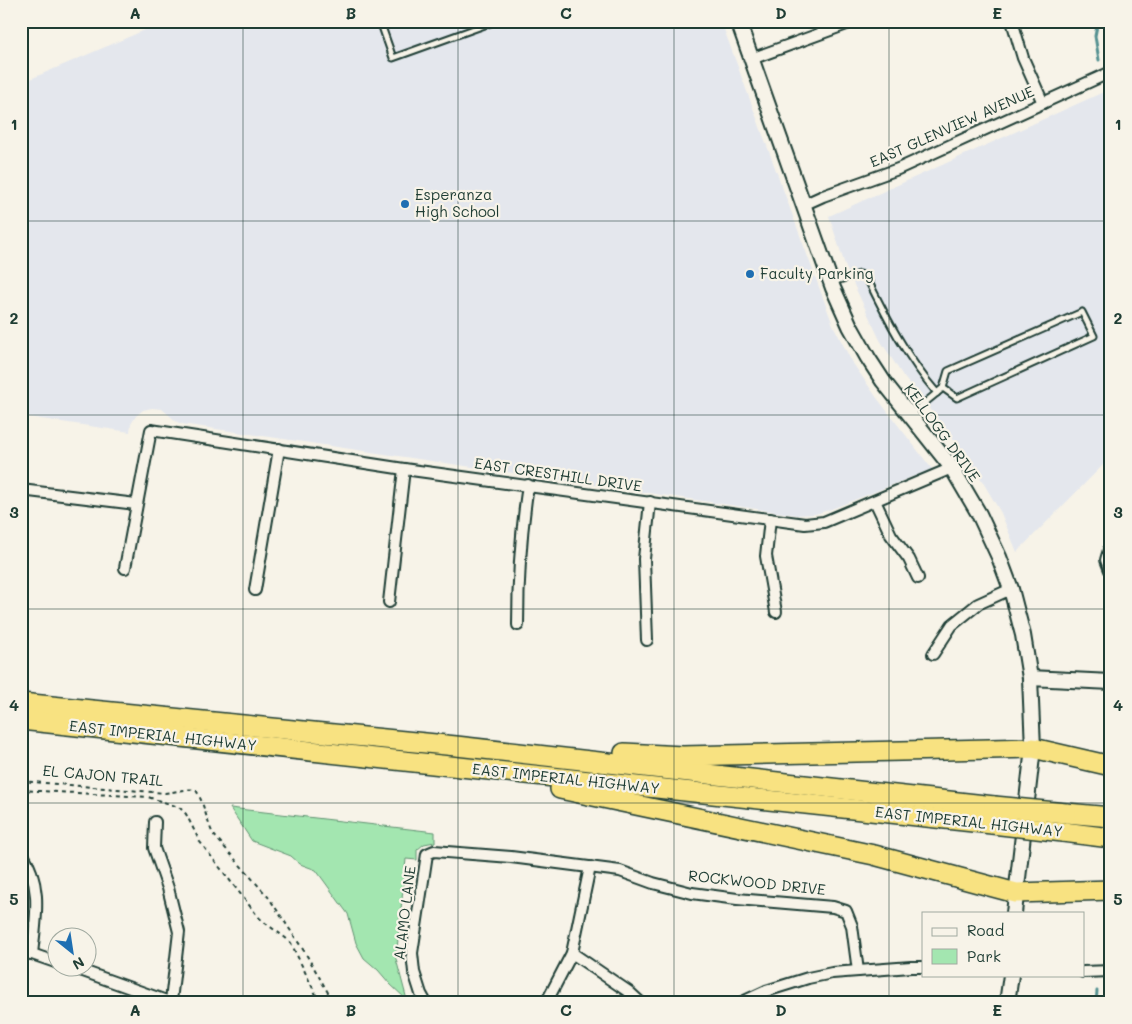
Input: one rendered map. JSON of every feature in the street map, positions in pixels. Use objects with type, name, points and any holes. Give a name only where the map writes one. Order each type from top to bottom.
[{"type":"highway","name":"EAST IMPERIAL HIGHWAY","points":[[21,703],[456,746],[992,815],[1063,832],[1111,838]]},
{"type":"highway","name":"EAST IMPERIAL HIGHWAY","points":[[21,720],[458,768],[992,815],[1066,813],[1111,817]]},
{"type":"highway","points":[[456,746],[683,756],[1033,748],[1111,766]]},
{"type":"highway","points":[[458,768],[874,855],[1016,893],[1111,890]]},
{"type":"main road","name":"KELLOGG DRIVE","points":[[738,21],[831,282],[850,326],[883,381],[952,468],[979,514],[999,557],[1011,589],[1023,634],[1030,678],[1033,748],[1014,912]]},
{"type":"main road","points":[[1030,678],[1111,682]]},
{"type":"main road","points":[[1007,1003],[1010,976]]},
{"type":"street","points":[[751,59],[855,21]]},
{"type":"street","points":[[1012,21],[1023,58],[1043,103]]},
{"type":"street","name":"EAST GLENVIEW AVENUE","points":[[803,205],[822,196],[898,169],[1111,72]]},
{"type":"street","name":"EAST CRESTHILL DRIVE","points":[[136,504],[151,430],[404,469],[805,524],[824,522],[952,468]]},
{"type":"street","points":[[254,590],[279,450]]},
{"type":"street","points":[[389,602],[404,469]]},
{"type":"street","points":[[518,625],[519,572],[528,485]]},
{"type":"street","points":[[21,490],[136,504],[125,568]]},
{"type":"street","points":[[876,500],[891,535],[909,559],[918,578]]},
{"type":"street","points":[[646,640],[644,559],[650,502]]},
{"type":"street","points":[[770,519],[766,556],[776,612]]},
{"type":"street","points":[[1111,542],[1106,560],[1111,573]]},
{"type":"street","points":[[933,654],[952,625],[978,604],[1011,589]]},
{"type":"street","points":[[98,976],[172,1002],[179,932],[168,888],[154,848],[156,822]]},
{"type":"street","points":[[21,851],[30,866],[37,898],[32,954]]},
{"type":"street","name":"ROCKWOOD DRIVE","points":[[427,854],[434,851],[465,852],[620,871],[653,883],[692,893],[737,899],[833,907],[846,911],[852,926],[858,971]]},
{"type":"street","name":"ALAMO LANE","points":[[426,1003],[414,972],[412,953],[427,854]]},
{"type":"street","points":[[546,1003],[572,953],[590,868]]},
{"type":"street","points":[[21,953],[32,954],[48,960]]},
{"type":"street","points":[[572,953],[629,992],[641,1003]]},
{"type":"street","points":[[740,1003],[808,978],[858,971],[922,967]]},
{"type":"street","points":[[1084,972],[1111,972]]},
{"type":"lane","points":[[380,21],[393,58],[496,21]]},
{"type":"lane","points":[[831,282],[860,274],[867,278],[904,350],[937,393]]},
{"type":"lane","points":[[910,415],[943,388],[948,371],[1082,312],[1094,336],[957,398],[943,388]]},
{"type":"path","name":"EL CAJON TRAIL","points":[[21,781],[165,793],[179,792],[188,788],[196,790],[212,834],[270,898],[302,947],[334,1003]]},
{"type":"path","name":"EL CAJON TRAIL","points":[[21,790],[148,796],[179,807],[186,814],[200,842],[256,914],[265,924],[284,936],[291,944],[320,1003]]},
{"type":"shaded area","name":"Esperanza High School","points":[[166,21],[721,21],[833,325],[852,362],[877,398],[932,469],[829,510],[815,514],[797,515],[182,424],[162,409],[152,408],[143,410],[131,424],[130,432],[21,416],[21,83]]},
{"type":"shaded area","points":[[1108,90],[1111,95],[1111,457],[1017,552],[1001,513],[981,479],[955,441],[903,376],[880,340],[846,268],[829,216]]},
{"type":"green space","points":[[230,808],[435,832],[435,842],[424,844],[417,850],[417,860],[406,859],[396,959],[407,1000],[364,958],[356,943],[348,914],[316,870],[300,864],[291,856],[252,841]]},
{"type":"waterway","points":[[1098,21],[1095,36],[1099,60]]},
{"type":"waterway","points":[[1096,1003],[1097,991]]},
{"type":"place","name":"Esperanza High School","points":[[405,204]]},
{"type":"place","name":"Faculty Parking","points":[[750,274]]}]
